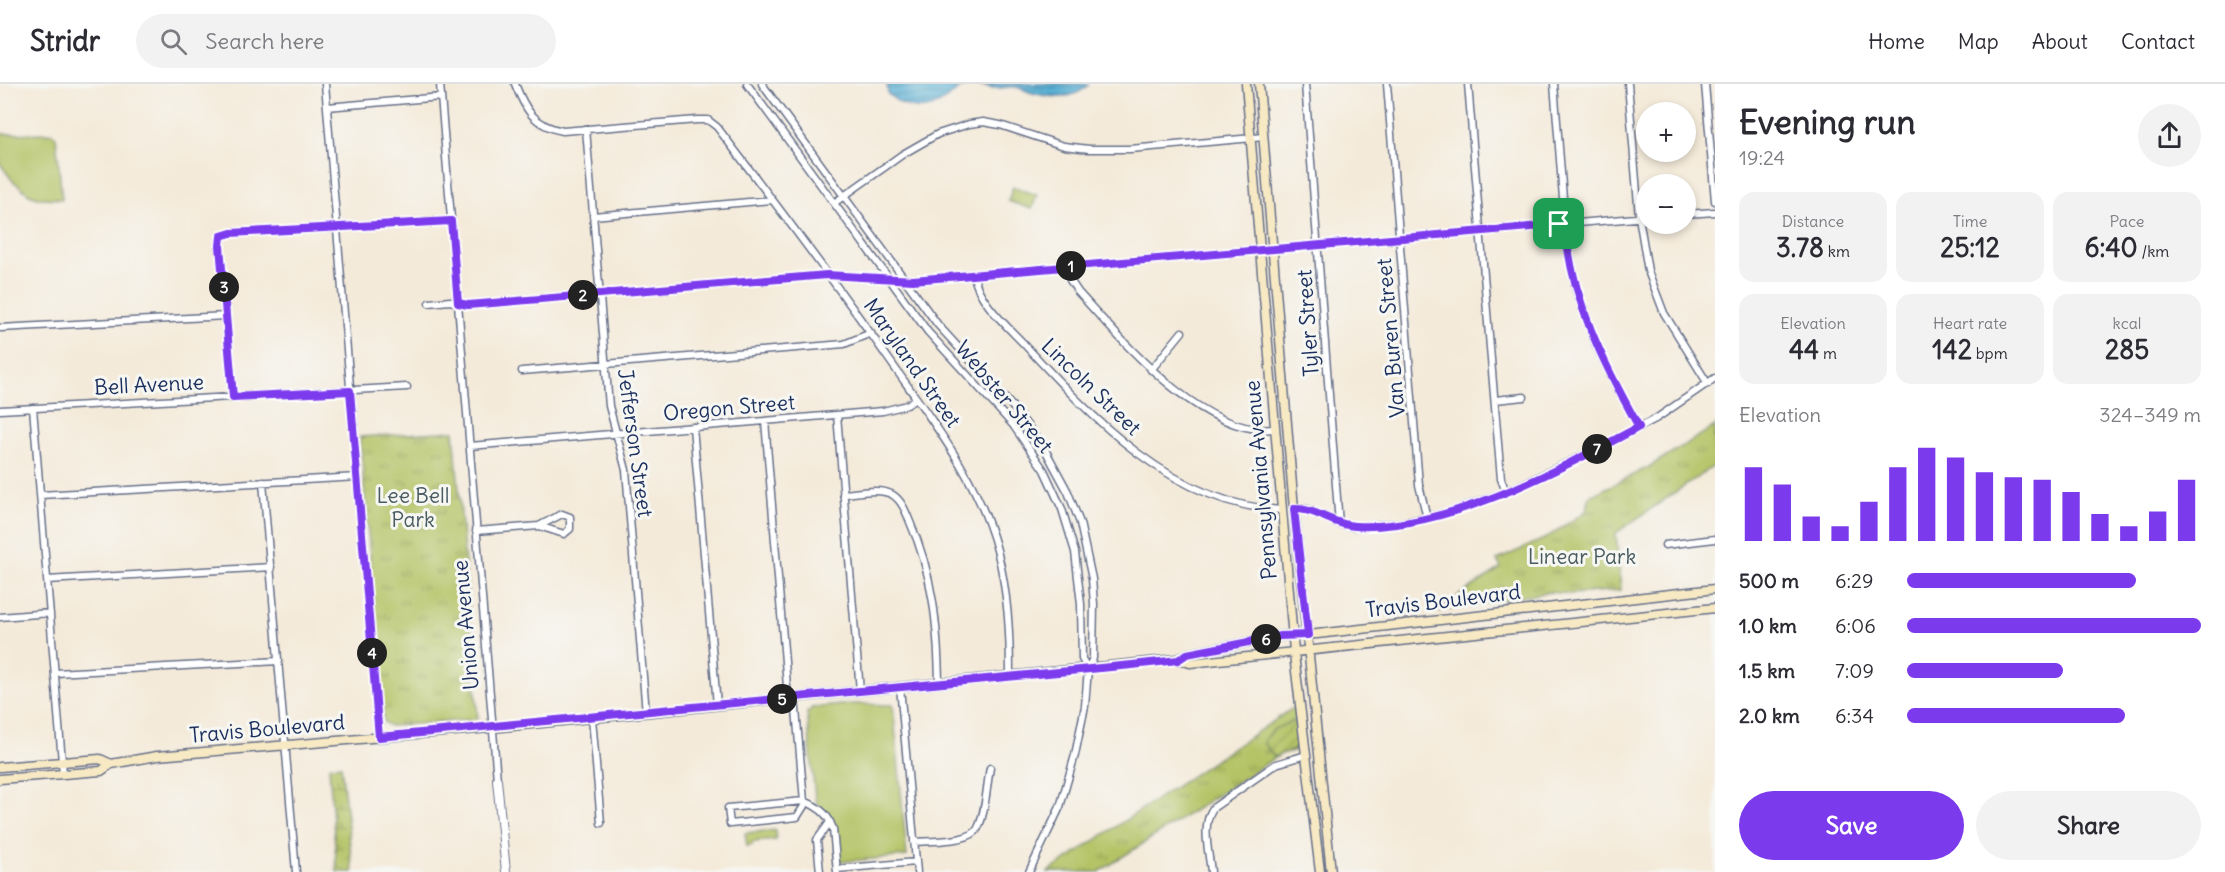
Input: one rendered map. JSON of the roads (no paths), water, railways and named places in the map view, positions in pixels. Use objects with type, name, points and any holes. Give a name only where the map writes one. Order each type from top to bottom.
[{"type":"main road","name":"Pennsylvania Avenue","points":[[1246,84],[1294,653],[1320,872]]},
{"type":"main road","name":"Pennsylvania Avenue","points":[[1259,84],[1294,509],[1331,872]]},
{"type":"main road","name":"Travis Boulevard","points":[[1178,660],[1187,654],[1280,636],[1308,635],[1715,589]]},
{"type":"main road","name":"Travis Boulevard","points":[[0,779],[101,771],[111,764],[157,756],[493,728],[1178,660],[1190,663],[1310,652],[1715,609]]},
{"type":"main road","name":"Travis Boulevard","points":[[0,767],[100,759],[111,764]]},
{"type":"street","points":[[325,84],[379,737]]},
{"type":"street","name":"Union Avenue","points":[[440,84],[506,872]]},
{"type":"street","points":[[515,84],[526,108],[540,123],[563,131],[586,129]]},
{"type":"street","name":"Webster Street","points":[[747,84],[928,332],[1013,425],[1032,450],[1052,486],[1065,517],[1075,552],[1081,604],[1082,659],[1088,669]]},
{"type":"street","name":"Webster Street","points":[[762,84],[938,325],[1024,420],[1042,444],[1068,492],[1080,523],[1092,579],[1093,658],[1088,669]]},
{"type":"street","name":"Tyler Street","points":[[1305,84],[1340,524]]},
{"type":"street","name":"Van Buren Street","points":[[1387,84],[1419,484],[1427,518]]},
{"type":"street","points":[[1468,84],[1501,479],[1506,492]]},
{"type":"street","points":[[1554,84],[1565,224],[1572,274],[1586,320],[1617,388],[1639,427]]},
{"type":"street","points":[[1628,84],[1636,181]]},
{"type":"street","points":[[1705,84],[1715,201]]},
{"type":"street","points":[[327,107],[441,98]]},
{"type":"street","name":"Maryland Street","points":[[586,129],[708,120],[717,127],[871,333],[966,472],[996,549],[1007,601],[1010,676]]},
{"type":"street","points":[[834,203],[903,154],[938,134],[969,124],[983,122],[1064,146],[1089,149],[1131,149],[1264,137]]},
{"type":"street","name":"Jefferson Street","points":[[586,129],[609,406],[626,470],[646,713]]},
{"type":"street","points":[[593,216],[772,200]]},
{"type":"street","points":[[1696,213],[1715,212]]},
{"type":"street","points":[[429,303],[450,301],[468,305],[827,275],[905,279],[974,275],[1636,217]]},
{"type":"street","points":[[233,397],[221,236],[231,233],[451,221]]},
{"type":"street","points":[[1641,234],[1654,291],[1674,331],[1708,384]]},
{"type":"street","points":[[1068,266],[1073,286],[1150,370],[1215,414],[1249,429],[1274,429]]},
{"type":"street","name":"Lincoln Street","points":[[974,275],[979,293],[1005,324],[1075,400],[1115,437],[1182,481],[1218,497],[1251,507],[1282,510]]},
{"type":"street","points":[[0,328],[226,316]]},
{"type":"street","points":[[1150,370],[1182,332]]},
{"type":"street","points":[[522,371],[844,344],[871,333]]},
{"type":"street","points":[[1294,509],[1307,509],[1340,524],[1354,526],[1374,526],[1427,518],[1506,492],[1639,427],[1715,378]]},
{"type":"street","name":"Bell Avenue","points":[[0,410],[407,387]]},
{"type":"street","points":[[1495,400],[1524,397]]},
{"type":"street","name":"Oregon Street","points":[[470,446],[837,416],[899,408],[908,405],[916,398]]},
{"type":"street","points":[[33,408],[63,774]]},
{"type":"street","points":[[837,416],[860,691]]},
{"type":"street","points":[[765,421],[792,698],[804,801],[804,806],[797,817],[730,824],[728,808],[804,801],[826,815],[830,822],[833,829],[837,870],[916,862]]},
{"type":"street","points":[[693,427],[717,705]]},
{"type":"street","points":[[40,495],[358,477]]},
{"type":"street","points":[[263,482],[296,872]]},
{"type":"street","points":[[843,495],[887,492],[896,496],[902,504],[918,539],[932,591],[938,644],[939,683]]},
{"type":"street","points":[[476,531],[539,526],[564,534],[570,529],[571,521],[570,517],[562,514],[539,526]]},
{"type":"street","points":[[1665,545],[1715,539]]},
{"type":"street","points":[[47,580],[271,567]]},
{"type":"street","points":[[0,617],[50,613]]},
{"type":"street","points":[[56,673],[279,661]]},
{"type":"street","points":[[1029,872],[1060,807],[1076,755],[1085,706],[1088,669]]},
{"type":"street","points":[[900,687],[917,872]]},
{"type":"street","points":[[592,718],[601,823]]},
{"type":"street","points":[[1211,872],[1206,824],[1208,815],[1214,808],[1276,764],[1306,755]]},
{"type":"street","points":[[914,842],[969,836],[977,831],[981,821],[990,768]]},
{"type":"street","points":[[820,872],[817,840],[830,822]]},
{"type":"water","points":[[887,84],[1089,84],[1077,93],[1055,97],[1016,87],[997,88],[969,85],[959,89],[938,104],[916,108],[901,104],[888,94]]},
{"type":"park label","name":"Lee Bell Park","points":[[413,508]]},
{"type":"park label","name":"Linear Park","points":[[1582,557]]}]
